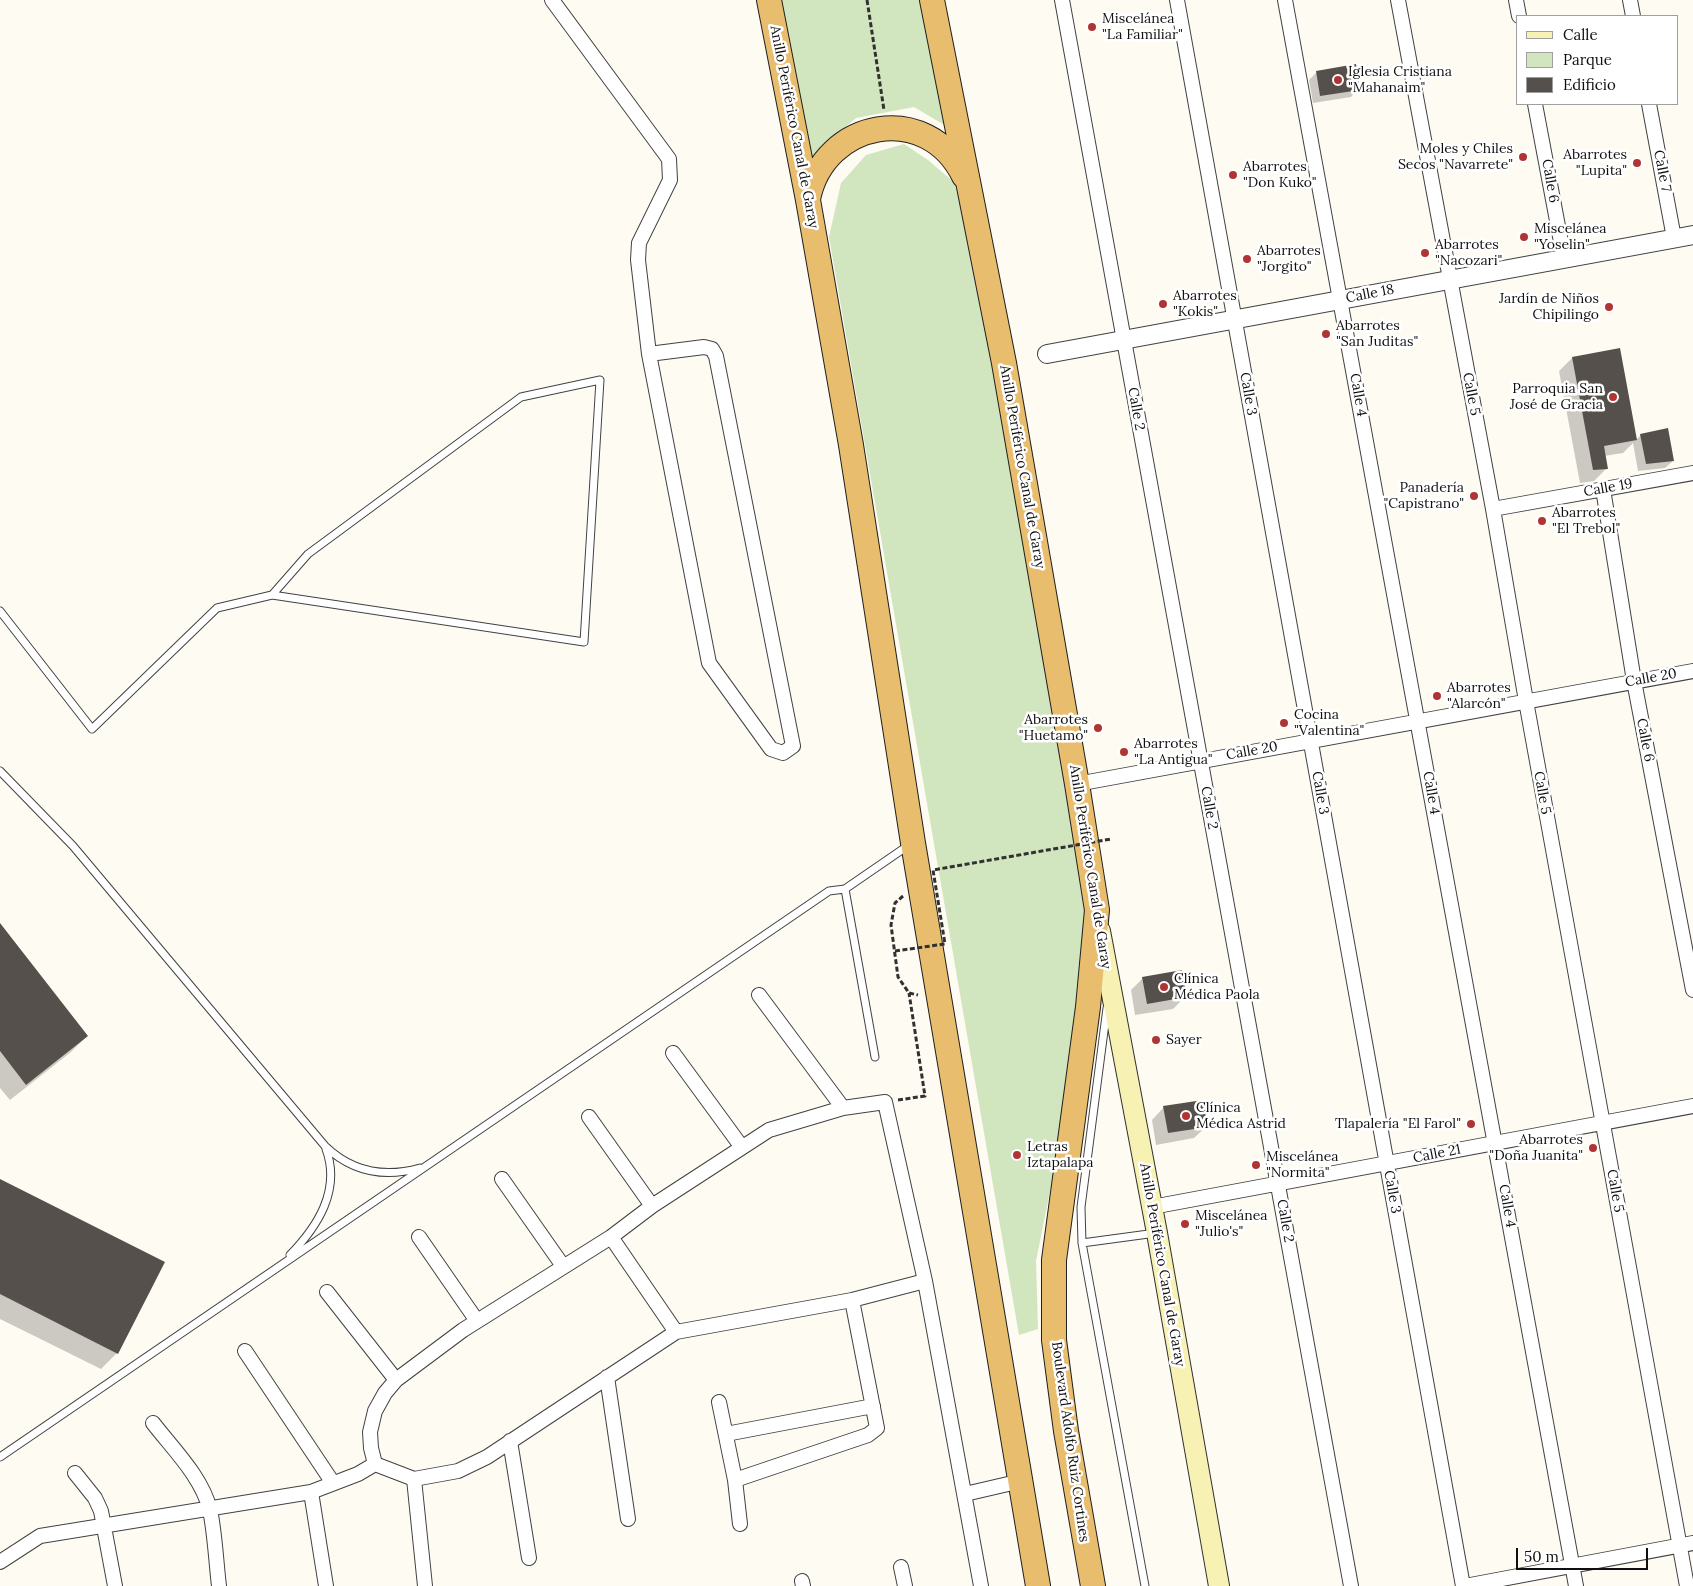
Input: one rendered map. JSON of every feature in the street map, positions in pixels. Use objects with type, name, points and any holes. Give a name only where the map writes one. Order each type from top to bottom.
[{"type":"highway","name":"Anillo Periférico Canal de Garay","points":[[769,0],[808,200],[851,445],[913,843],[1038,1586]]},
{"type":"highway","name":"Anillo Periférico Canal de Garay","points":[[932,0],[1004,363],[1097,910]]},
{"type":"highway","points":[[808,200],[816,173],[834,150],[858,134],[886,128],[915,132],[940,145],[960,167],[970,194]]},
{"type":"highway","name":"Boulevard Adolfo Ruiz Cortines","points":[[1093,1586],[1066,1431],[1054,1340],[1054,1260],[1088,1007],[1097,910]]},
{"type":"main road","name":"Anillo Periférico Canal de Garay","points":[[1097,910],[1109,988],[1157,1233],[1219,1586]]},
{"type":"street","points":[[552,0],[665,153],[671,166],[670,180],[639,243],[638,260],[649,354],[709,663],[771,749],[783,753],[793,746],[716,356],[712,349],[704,347],[649,354]]},
{"type":"street","name":"Calle 2","points":[[1062,0],[1351,1586]]},
{"type":"street","name":"Calle 3","points":[[1177,0],[1464,1586]]},
{"type":"street","name":"Calle 4","points":[[1285,0],[1576,1586]]},
{"type":"street","name":"Calle 5","points":[[1398,0],[1448,280],[1493,509],[1602,1123],[1686,1544],[1687,1586]]},
{"type":"street","points":[[1516,0],[1519,15]]},
{"type":"street","points":[[1630,0],[1633,15]]},
{"type":"street","name":"Calle 6","points":[[1535,105],[1564,258]]},
{"type":"street","name":"Calle 7","points":[[1649,105],[1674,238]]},
{"type":"street","name":"Calle 18","points":[[1047,354],[1693,235]]},
{"type":"street","name":"Calle 19","points":[[1493,509],[1693,473]]},
{"type":"street","name":"Calle 6","points":[[1603,489],[1634,681],[1693,990]]},
{"type":"street","name":"Calle 20","points":[[1077,784],[1693,670]]},
{"type":"street","points":[[759,995],[844,1108]]},
{"type":"street","points":[[673,1053],[741,1146]]},
{"type":"street","points":[[375,1464],[370,1432],[376,1411],[385,1393],[396,1380],[477,1322],[611,1237],[652,1206],[741,1146],[769,1130],[844,1108],[885,1102],[925,1281],[981,1586]]},
{"type":"street","name":"Calle 21","points":[[1152,1207],[1693,1106]]},
{"type":"street","points":[[589,1117],[652,1206]]},
{"type":"street","points":[[502,1179],[564,1266]]},
{"type":"street","points":[[419,1237],[477,1322]]},
{"type":"street","points":[[611,1237],[676,1332]]},
{"type":"street","points":[[375,1464],[414,1479],[458,1471],[487,1457],[676,1332],[852,1300],[925,1281]]},
{"type":"street","points":[[327,1292],[396,1380]]},
{"type":"street","points":[[735,1480],[868,1435],[877,1428],[852,1300]]},
{"type":"street","points":[[245,1351],[333,1483]]},
{"type":"street","points":[[607,1377],[628,1519]]},
{"type":"street","points":[[719,1402],[735,1480],[740,1524]]},
{"type":"street","points":[[726,1434],[873,1406]]},
{"type":"street","points":[[153,1423],[188,1467],[202,1490],[210,1509],[219,1586]]},
{"type":"street","points":[[510,1440],[529,1558]]},
{"type":"street","points":[[0,1562],[40,1536],[311,1492],[358,1474],[375,1464]]},
{"type":"street","points":[[75,1473],[95,1498],[101,1511],[115,1586]]},
{"type":"street","points":[[414,1479],[425,1586]]},
{"type":"street","points":[[965,1494],[1020,1481]]},
{"type":"street","points":[[311,1492],[326,1586]]},
{"type":"street","points":[[1464,1586],[1686,1544]]},
{"type":"street","points":[[901,1567],[905,1586]]},
{"type":"lane","points":[[0,611],[92,729],[217,608],[272,595],[584,642],[600,380],[522,397],[308,554],[272,595]]},
{"type":"lane","points":[[0,771],[73,846],[325,1146],[343,1161],[373,1172],[405,1172],[432,1163]]},
{"type":"lane","points":[[0,1457],[830,891],[845,889],[913,843]]},
{"type":"lane","points":[[845,889],[875,1057]]},
{"type":"lane","points":[[1109,988],[1081,1207],[1082,1243],[1145,1586]]},
{"type":"lane","points":[[280,1266],[312,1231],[325,1207],[331,1174],[325,1146]]},
{"type":"lane","points":[[1082,1243],[1157,1233]]},
{"type":"path","points":[[867,0],[886,128]]},
{"type":"path","points":[[895,951],[945,944],[934,870],[1111,838]]},
{"type":"path","points":[[891,925],[898,977]]},
{"type":"path","points":[[885,1102],[925,1096],[909,993]]},
{"type":"green space","points":[[781,0],[931,0],[958,133],[914,107],[856,118],[823,146],[815,172]]},
{"type":"green space","points":[[904,144],[928,160],[963,190],[1105,917],[1036,1261],[1038,1329],[1019,1335],[829,237],[841,183],[866,155]]},
{"type":"building","name":"Iglesia Cristiana \"Mahanaim\"","points":[[1356,64],[1360,90],[1320,96],[1316,71]]},
{"type":"building","name":"Parroquia San José de Gracia","points":[[1620,348],[1637,440],[1604,446],[1608,469],[1593,470],[1572,357]]},
{"type":"building","points":[[1668,428],[1674,461],[1646,464],[1640,434]]},
{"type":"building","points":[[0,923],[88,1036],[26,1085],[0,1051]]},
{"type":"building","name":"Clínica Médica Paola","points":[[1182,970],[1187,997],[1147,1004],[1142,977]]},
{"type":"building","name":"Clínica Médica Astrid","points":[[1203,1100],[1208,1127],[1168,1133],[1163,1106]]},
{"type":"building","points":[[0,1179],[165,1262],[118,1354],[0,1294]]},
{"type":"place","name":"Miscelánea \"La Familiar\"","points":[[1092,27]]},
{"type":"place","name":"Iglesia Cristiana \"Mahanaim\"","points":[[1338,80]]},
{"type":"place","name":"Moles y Chiles Secos \"Navarrete\"","points":[[1523,157]]},
{"type":"place","name":"Abarrotes \"Lupita\"","points":[[1637,163]]},
{"type":"place","name":"Abarrotes \"Don Kuko\"","points":[[1233,175]]},
{"type":"place","name":"Miscelánea \"Yoselin\"","points":[[1524,237]]},
{"type":"place","name":"Abarrotes \"Nacozari\"","points":[[1425,253]]},
{"type":"place","name":"Abarrotes \"Jorgito\"","points":[[1247,259]]},
{"type":"place","name":"Abarrotes \"Kokis\"","points":[[1163,304]]},
{"type":"place","name":"Jardín de Niños Chipilingo","points":[[1609,307]]},
{"type":"place","name":"Abarrotes \"San Juditas\"","points":[[1326,334]]},
{"type":"place","name":"Parroquia San José de Gracia","points":[[1613,397]]},
{"type":"place","name":"Panadería \"Capistrano\"","points":[[1474,496]]},
{"type":"place","name":"Abarrotes \"El Trebol\"","points":[[1542,521]]},
{"type":"place","name":"Abarrotes \"Alarcón\"","points":[[1437,696]]},
{"type":"place","name":"Cocina \"Valentina\"","points":[[1284,723]]},
{"type":"place","name":"Abarrotes \"Huetamo\"","points":[[1098,728]]},
{"type":"place","name":"Abarrotes \"La Antigua\"","points":[[1124,752]]},
{"type":"place","name":"Clínica Médica Paola","points":[[1164,987]]},
{"type":"place","name":"Sayer","points":[[1156,1040]]},
{"type":"place","name":"Clínica Médica Astrid","points":[[1186,1116]]},
{"type":"place","name":"Tlapalería \"El Farol\"","points":[[1471,1124]]},
{"type":"place","name":"Abarrotes \"Doña Juanita\"","points":[[1593,1148]]},
{"type":"place","name":"Letras Iztapalapa","points":[[1017,1155]]},
{"type":"place","name":"Miscelánea \"Normita\"","points":[[1256,1165]]},
{"type":"place","name":"Miscelánea \"Julio's\"","points":[[1185,1224]]}]
